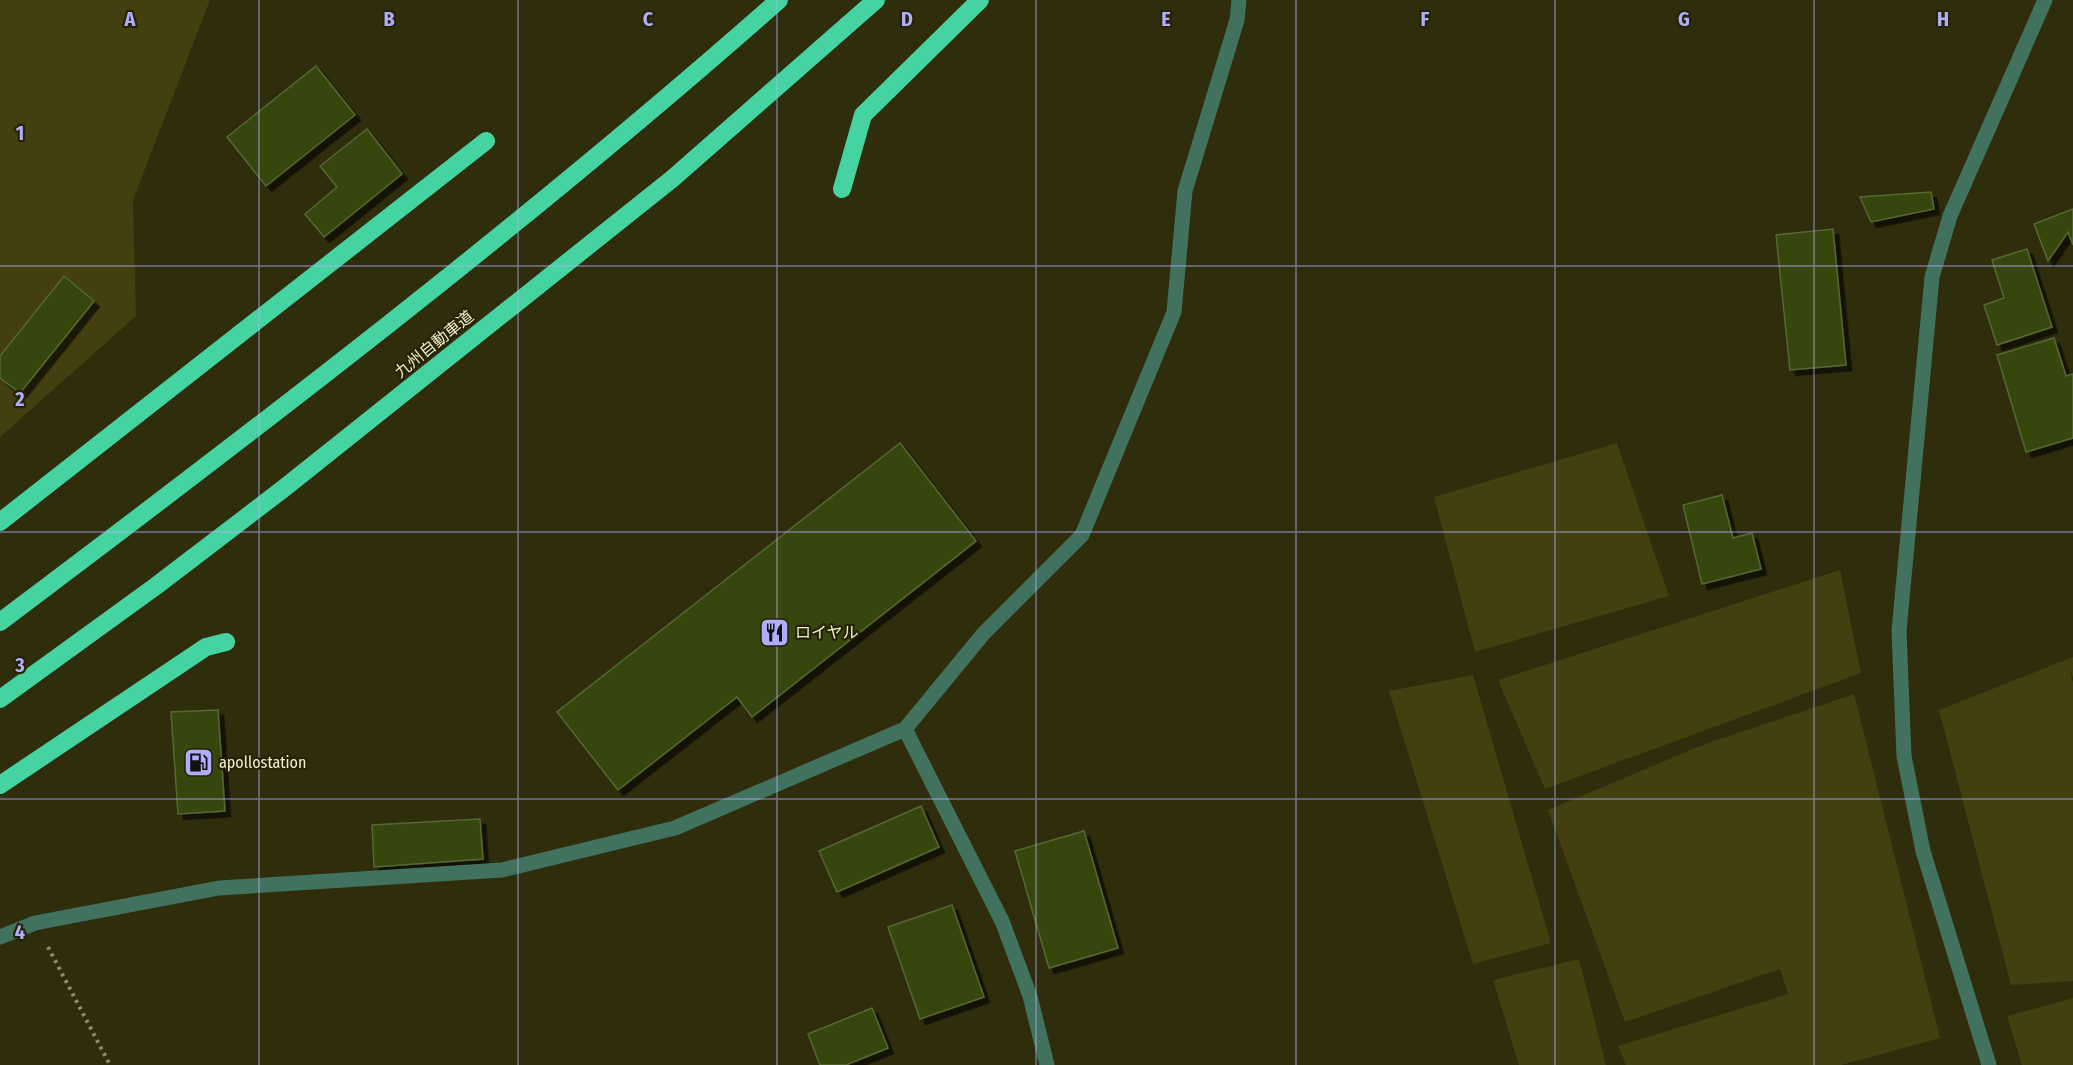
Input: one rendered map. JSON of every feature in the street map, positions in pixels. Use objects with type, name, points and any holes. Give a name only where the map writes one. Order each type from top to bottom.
[{"type":"highway","points":[[0,622],[246,437],[407,311],[707,64],[779,0]]},
{"type":"highway","name":"九州自動車道","points":[[0,699],[156,586],[283,489],[672,179],[876,0]]},
{"type":"highway","points":[[842,189],[864,116],[980,0]]},
{"type":"highway","points":[[0,522],[486,141]]},
{"type":"highway","points":[[0,785],[206,647],[226,642]]},
{"type":"street","points":[[0,937],[35,923],[219,888],[502,870],[675,828],[905,729],[984,633],[1082,535],[1174,312],[1185,191],[1237,20],[1239,0]]},
{"type":"street","points":[[1989,1065],[1923,850],[1916,819],[1904,756],[1899,631],[1932,277],[1950,216],[2045,0]]},
{"type":"street","points":[[905,729],[1002,921],[1030,996],[1047,1065]]},
{"type":"path","points":[[35,923],[110,1065]]},
{"type":"shaded area","points":[[0,0],[210,0],[133,200],[136,316],[0,437]]},
{"type":"shaded area","points":[[1617,443],[1669,596],[1475,652],[1434,497]]},
{"type":"shaded area","points":[[1840,570],[1861,673],[1545,789],[1498,680]]},
{"type":"shaded area","points":[[2073,657],[2073,677],[2069,669],[2073,683],[2073,981],[2011,985],[1939,710]]},
{"type":"shaded area","points":[[1473,675],[1551,943],[1473,964],[1389,691]]},
{"type":"shaded area","points":[[1854,694],[1940,1038],[1841,1065],[1626,1065],[1618,1046],[1788,994],[1780,969],[1625,1022],[1548,810],[1705,744]]},
{"type":"shaded area","points":[[1579,959],[1606,1065],[1519,1065],[1493,980]]},
{"type":"shaded area","points":[[2073,998],[2073,1065],[2022,1065],[2007,1016]]},
{"type":"building","points":[[316,66],[355,115],[266,186],[227,137]]},
{"type":"building","points":[[367,129],[402,174],[324,237],[305,214],[337,187],[320,166]]},
{"type":"building","points":[[1931,192],[1934,209],[1871,222],[1860,197]]},
{"type":"building","points":[[2073,209],[2073,245],[2068,232],[2048,261],[2034,224]]},
{"type":"building","points":[[1833,229],[1846,365],[1790,370],[1776,235]]},
{"type":"building","points":[[2027,249],[2052,327],[1997,345],[1984,305],[2004,298],[1992,260]]},
{"type":"building","points":[[64,276],[94,301],[20,393],[0,378],[0,356]]},
{"type":"building","points":[[2054,338],[2066,376],[2073,374],[2073,438],[2026,452],[1997,355]]},
{"type":"building","points":[[900,443],[976,541],[752,717],[737,697],[618,790],[557,712]]},
{"type":"building","points":[[1722,495],[1733,538],[1752,533],[1761,569],[1702,584],[1683,505]]},
{"type":"building","name":"apollostation","points":[[218,710],[225,811],[178,814],[171,712]]},
{"type":"building","points":[[921,806],[939,847],[837,892],[819,851]]},
{"type":"building","points":[[480,819],[483,859],[374,867],[372,825]]},
{"type":"building","points":[[1084,831],[1118,948],[1049,968],[1015,851]]},
{"type":"building","points":[[952,905],[984,997],[920,1019],[888,927]]},
{"type":"building","points":[[872,1008],[888,1048],[846,1065],[820,1065],[808,1034]]},
{"type":"place","name":"ロイヤル","points":[[774,632]]},
{"type":"place","name":"apollostation","points":[[198,762]]}]
